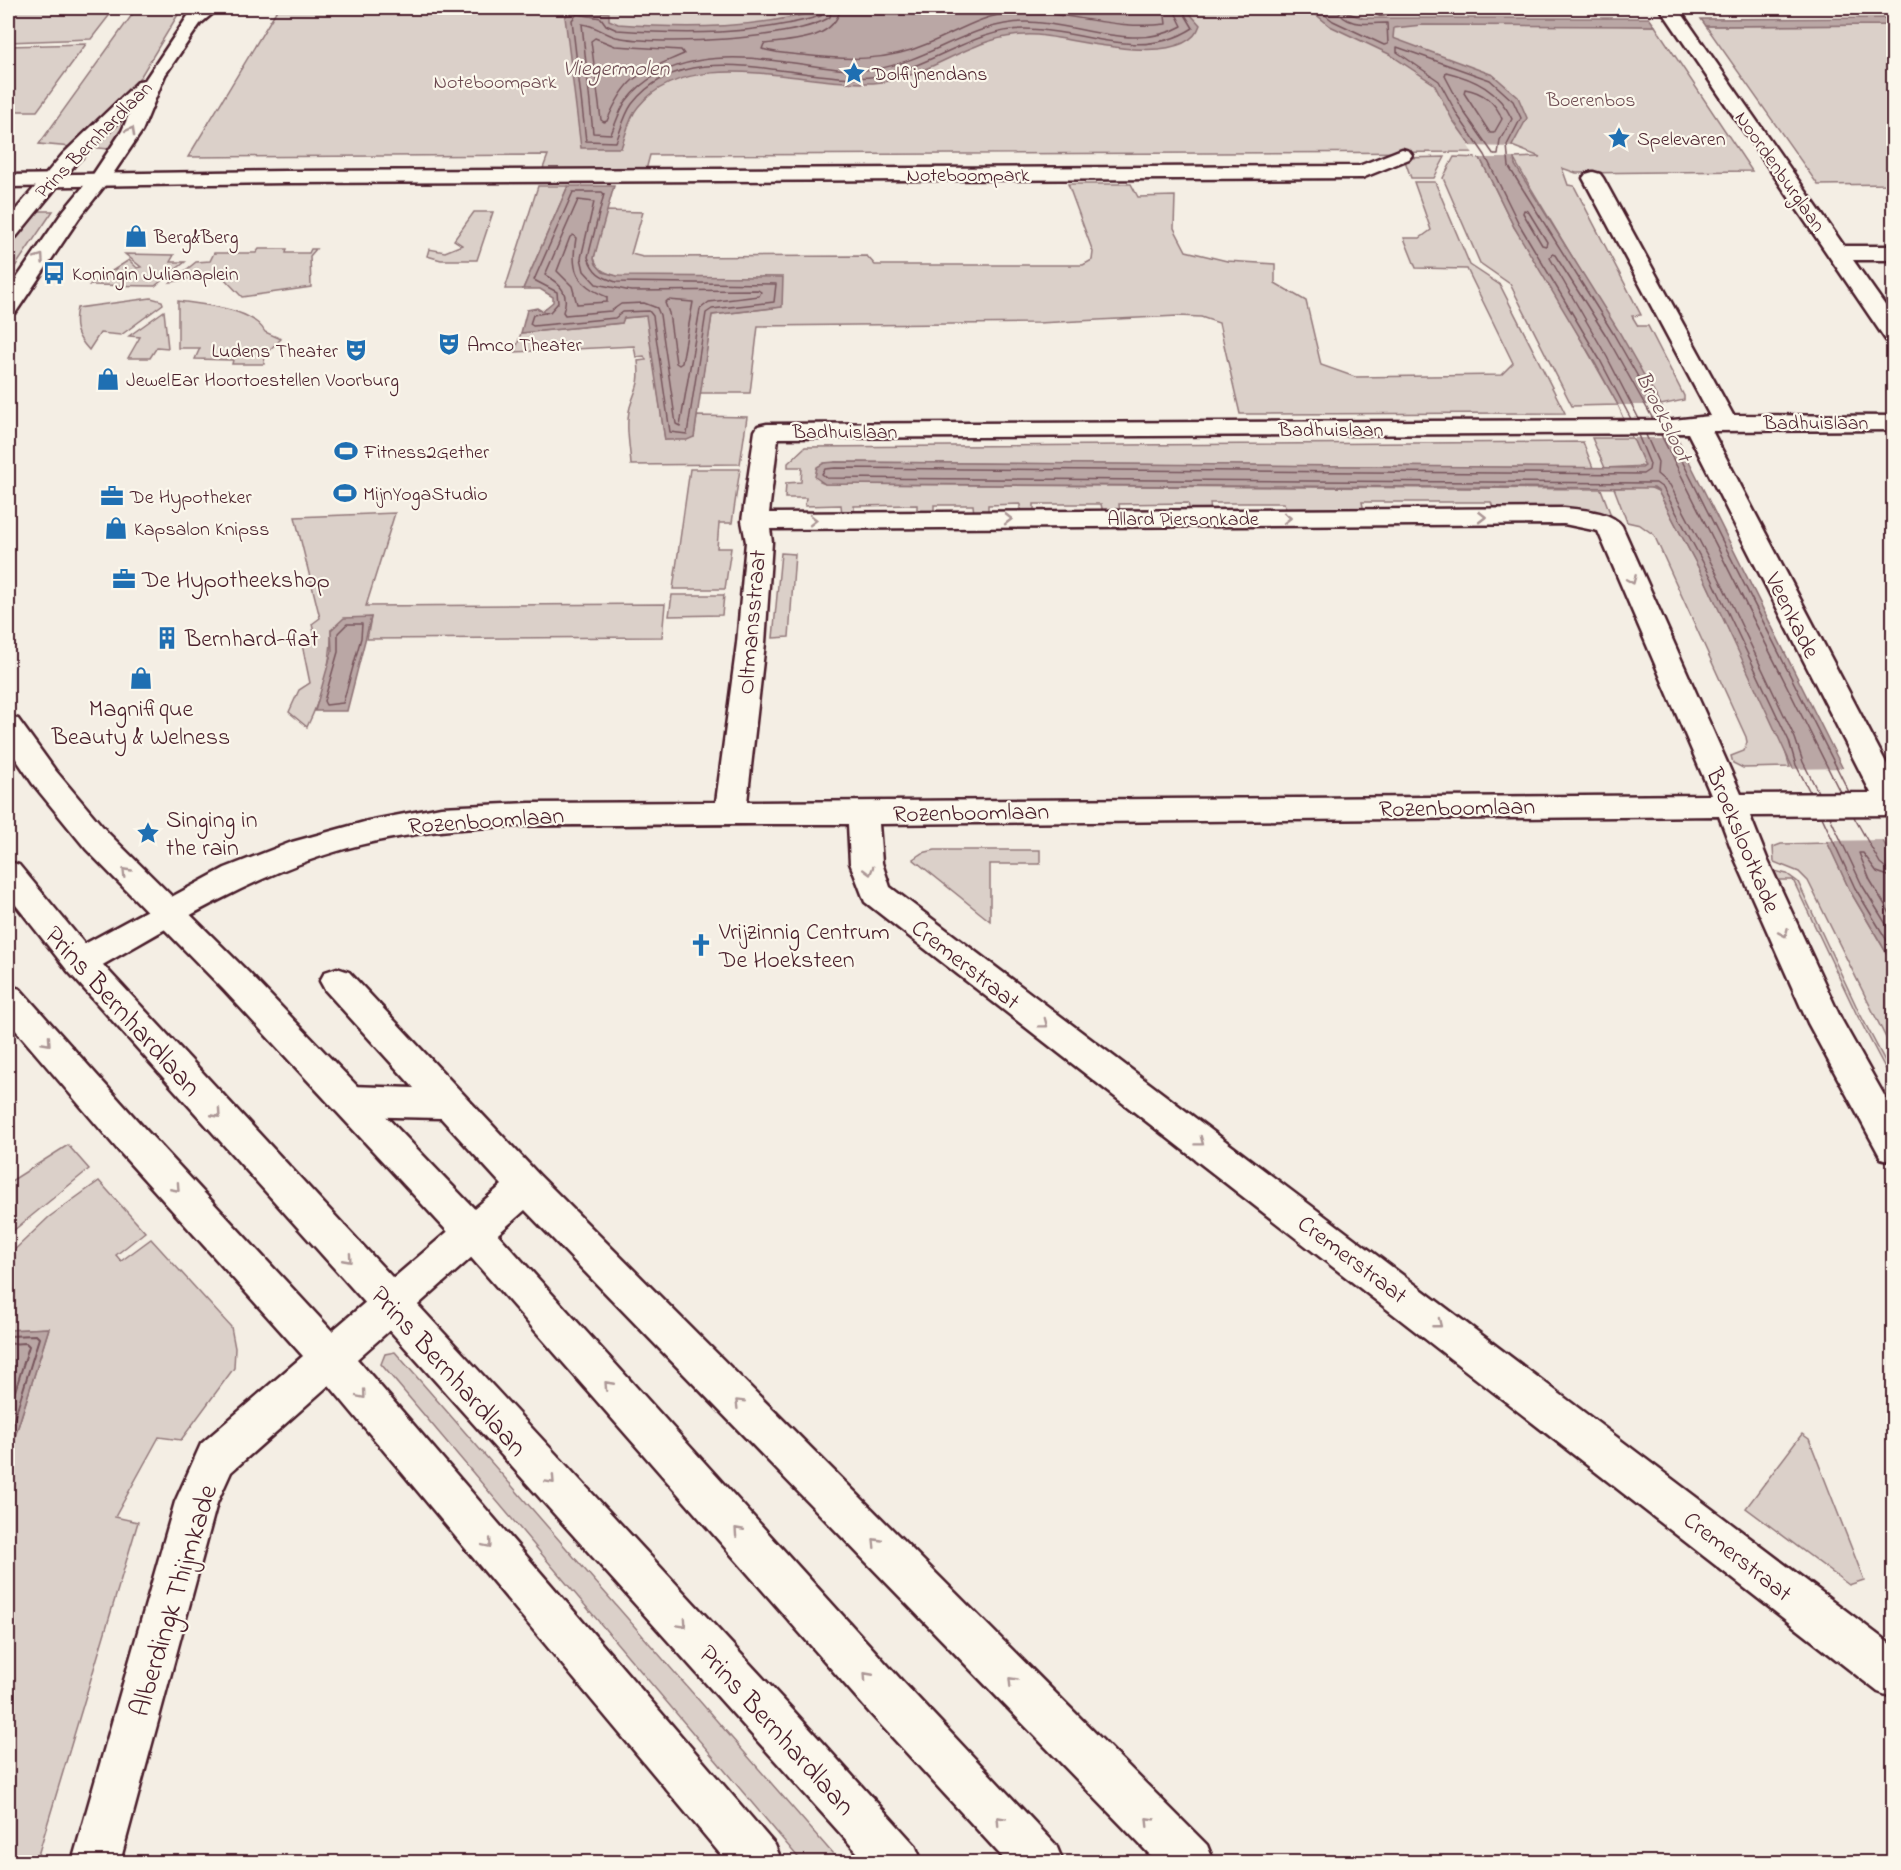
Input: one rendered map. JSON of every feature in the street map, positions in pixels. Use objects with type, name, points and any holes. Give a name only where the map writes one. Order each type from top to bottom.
[{"type":"street","name":"Prins Bernhardlaan","points":[[8,307],[71,214],[99,180],[132,131],[156,75],[193,14],[210,8]]},
{"type":"street","name":"Noordenburglaan","points":[[1669,8],[1893,335]]},
{"type":"street","name":"Prins Bernhardlaan","points":[[8,232],[70,158],[156,75]]},
{"type":"street","name":"Noteboompark","points":[[8,181],[1362,172],[1402,155]]},
{"type":"street","points":[[1593,178],[1725,422]]},
{"type":"street","points":[[1837,253],[1893,253]]},
{"type":"street","name":"Badhuislaan","points":[[767,431],[1628,427],[1685,426],[1725,422],[1893,423]]},
{"type":"street","name":"Veenkade","points":[[1685,426],[1790,609],[1887,804]]},
{"type":"street","name":"Oltmansstraat","points":[[730,813],[754,609],[759,542],[755,521],[767,431]]},
{"type":"street","name":"Allard Piersonkade","points":[[755,521],[1564,516],[1588,519],[1609,526]]},
{"type":"street","name":"Broekslootkade","points":[[1609,526],[1731,806],[1752,861],[1825,1023],[1893,1147]]},
{"type":"street","points":[[8,726],[73,812],[167,914],[236,981],[473,1233],[886,1697],[1039,1863]]},
{"type":"street","name":"Rozenboomlaan","points":[[80,962],[236,876],[303,850],[368,832],[441,818],[530,814],[1887,804]]},
{"type":"street","name":"Cremerstraat","points":[[863,813],[866,863],[876,894],[1893,1676]]},
{"type":"street","name":"Prins Bernhardlaan","points":[[8,873],[80,962],[391,1306],[774,1723],[898,1863]]},
{"type":"street","points":[[337,981],[526,1186],[1190,1863]]},
{"type":"street","points":[[8,998],[131,1139],[331,1358],[758,1863]]},
{"type":"street","points":[[349,1101],[450,1104]]},
{"type":"street","name":"Alberdingk Thijmkade","points":[[96,1863],[196,1502],[216,1458],[526,1186]]},
{"type":"green space","points":[[8,8],[115,8],[91,39],[8,42]]},
{"type":"green space","points":[[137,8],[182,8],[141,76],[72,147],[39,144]]},
{"type":"green space","name":"Noteboompark","points":[[278,8],[1320,8],[1443,74],[1498,152],[650,155],[646,170],[542,171],[548,155],[188,157]]},
{"type":"green space","name":"Boerenbos","points":[[1507,23],[1655,26],[1752,171],[1576,173],[1562,168],[1568,185],[1574,186],[1641,315],[1632,316],[1638,326],[1648,326],[1684,400],[1661,405],[1513,158],[1540,157],[1512,146],[1382,35],[1384,24]]},
{"type":"green space","points":[[1893,25],[1893,184],[1818,185],[1706,26]]},
{"type":"green space","points":[[86,44],[37,111],[8,111],[8,46]]},
{"type":"green space","points":[[136,105],[109,149],[88,147]]},
{"type":"green space","points":[[1445,157],[1434,178],[1411,178],[1404,158]]},
{"type":"green space","points":[[1454,157],[1480,158],[1514,227],[1536,260],[1618,405],[1572,406],[1510,284],[1480,263],[1443,178]]},
{"type":"green space","points":[[1414,182],[1435,182],[1470,265],[1500,285],[1565,413],[1240,414],[1219,323],[1201,317],[1178,316],[1038,323],[758,326],[750,393],[700,393],[712,315],[781,307],[616,276],[600,268],[594,258],[605,211],[643,212],[631,254],[643,257],[867,256],[875,265],[1083,265],[1092,260],[1093,252],[1068,184],[1131,184],[1138,197],[1175,196],[1174,228],[1186,251],[1227,261],[1275,264],[1275,283],[1306,301],[1321,365],[1355,377],[1501,375],[1513,363],[1467,269],[1416,268],[1404,238],[1420,238],[1431,230]]},
{"type":"green space","points":[[538,186],[568,186],[523,289],[505,289]]},
{"type":"green space","points":[[34,211],[53,211],[8,277],[8,249]]},
{"type":"green space","points":[[474,212],[493,212],[477,260],[441,260],[427,256],[429,249],[445,252],[462,245],[454,240]]},
{"type":"green space","points":[[259,249],[287,249],[286,253],[309,253],[311,249],[316,249],[310,256],[311,287],[242,297],[220,274],[171,282],[196,262],[210,261],[214,253],[256,253]]},
{"type":"green space","points":[[125,254],[174,255],[170,262],[185,262],[155,286],[90,285],[129,260],[137,268],[141,267]]},
{"type":"green space","points":[[151,298],[162,301],[163,304],[121,335],[100,333],[89,350],[81,340],[75,320],[77,308]]},
{"type":"green space","points":[[178,301],[214,306],[239,313],[259,324],[265,332],[281,339],[265,354],[264,364],[232,364],[233,360],[195,359],[200,348],[178,348]]},
{"type":"green space","points":[[164,311],[168,348],[157,347],[150,358],[128,358],[140,337],[129,336]]},
{"type":"green space","points":[[647,316],[665,440],[694,437],[697,416],[747,417],[740,464],[631,465],[628,429],[630,407],[638,381],[638,361],[646,360],[644,356],[636,357],[634,346],[515,352],[521,333],[622,323],[623,318]]},
{"type":"green space","points":[[1592,438],[1633,438],[1645,466],[1605,468]]},
{"type":"green space","points":[[1583,442],[1593,468],[835,462],[820,482],[825,484],[1601,489],[1612,518],[1588,510],[1494,511],[1491,502],[1362,502],[1364,511],[1287,512],[1284,503],[1210,503],[1211,512],[1190,512],[1188,503],[1119,504],[1120,513],[1103,513],[1101,504],[1034,504],[1034,513],[1020,514],[1020,504],[988,505],[988,513],[974,514],[973,505],[934,505],[934,514],[917,513],[917,505],[854,506],[854,514],[842,514],[841,505],[805,506],[806,498],[785,498],[786,483],[801,482],[802,467],[788,467],[788,463],[805,447]]},
{"type":"green space","points":[[690,469],[740,469],[732,523],[719,523],[717,548],[731,548],[725,589],[673,589]]},
{"type":"green space","points":[[1649,487],[1658,491],[1706,582],[1783,744],[1790,767],[1743,768],[1733,763],[1731,756],[1744,751],[1746,737],[1654,535],[1640,525],[1627,522],[1614,488]]},
{"type":"green space","points":[[395,513],[366,606],[665,604],[662,637],[367,639],[371,617],[331,630],[330,655],[325,680],[307,727],[289,712],[299,690],[310,683],[302,644],[316,641],[312,624],[320,618],[295,517]]},
{"type":"green space","points":[[781,553],[795,554],[789,637],[773,638]]},
{"type":"green space","points":[[672,595],[724,595],[722,615],[669,616]]},
{"type":"green space","points":[[1828,843],[1850,891],[1893,964],[1893,1052],[1808,881],[1799,872],[1774,862],[1773,847],[1781,844]]},
{"type":"green space","points":[[935,850],[1040,850],[1040,864],[990,864],[990,921],[913,859],[922,853]]},
{"type":"green space","points":[[1770,870],[1787,874],[1798,882],[1859,1012],[1893,1076],[1893,1083],[1856,1013],[1793,880],[1775,880]]},
{"type":"green space","points":[[68,1145],[89,1169],[8,1235],[8,1183]]},
{"type":"green space","points":[[99,1181],[145,1232],[116,1255],[121,1261],[151,1239],[231,1327],[235,1348],[234,1368],[181,1440],[159,1437],[115,1517],[138,1522],[36,1862],[8,1862],[8,1459],[49,1328],[8,1330],[8,1256],[49,1217]]},
{"type":"green space","points":[[395,1352],[840,1862],[802,1862],[381,1364],[385,1354]]},
{"type":"green space","points":[[1802,1434],[1809,1439],[1864,1580],[1849,1585],[1746,1508]]},
{"type":"water","name":"Vliegermolen","points":[[828,8],[1185,8],[1200,25],[1190,39],[1173,47],[1151,49],[1099,45],[1037,35],[1014,36],[973,47],[895,80],[873,83],[749,72],[687,77],[660,88],[638,107],[630,121],[621,148],[581,148],[565,17],[573,9],[609,13],[609,20],[618,24],[697,27],[750,24]]},
{"type":"water","name":"Broeksloot","points":[[1308,8],[1341,8],[1345,12],[1363,18],[1649,18],[1655,26],[1422,25],[1394,28],[1393,38],[1493,75],[1518,97],[1527,118],[1512,146],[1515,165],[1618,330],[1661,405],[1843,769],[1893,859],[1893,964],[1850,891],[1706,582],[1658,491],[1654,488],[825,484],[815,477],[817,467],[824,463],[835,462],[1642,468],[1645,466],[1618,405],[1595,363],[1514,227],[1480,158],[1452,119],[1434,84],[1389,54],[1330,26]]},
{"type":"water","points":[[1893,18],[1893,25],[1706,26],[1701,19]]},
{"type":"water","points":[[568,186],[614,186],[594,258],[603,272],[617,276],[783,277],[782,307],[712,315],[694,437],[687,440],[665,440],[646,316],[624,318],[622,323],[521,333],[527,310],[537,308],[542,311],[553,302],[553,297],[540,289],[523,289]]},
{"type":"water","points":[[371,617],[347,711],[315,711],[332,651],[331,630],[344,618]]},
{"type":"water","points":[[49,1328],[8,1459],[8,1330]]},
{"type":"pier","points":[[1468,146],[1514,147],[1516,158],[1476,158]]},
{"type":"pier","points":[[1618,405],[1661,405],[1678,438],[1633,438]]},
{"type":"pier","points":[[1846,768],[1886,840],[1823,841],[1788,769]]},
{"type":"place","name":"Dolfijnendans","points":[[854,73]]},
{"type":"place","name":"Spelevaren","points":[[1619,138]]},
{"type":"place","name":"Berg&Berg","points":[[136,236]]},
{"type":"place","name":"Koningin Julianaplein","points":[[54,273]]},
{"type":"place","name":"Amco Theater","points":[[449,344]]},
{"type":"place","name":"Ludens Theater","points":[[356,350]]},
{"type":"place","name":"JewelEar Hoortoestellen Voorburg","points":[[108,379]]},
{"type":"place","name":"Fitness2Gether","points":[[346,451]]},
{"type":"place","name":"MijnYogaStudio","points":[[345,493]]},
{"type":"place","name":"De Hypotheker","points":[[112,496]]},
{"type":"place","name":"Kapsalon Knipss","points":[[116,528]]},
{"type":"place","name":"De Hypotheekshop","points":[[124,579]]},
{"type":"place","name":"Bernhard-flat","points":[[167,638]]},
{"type":"place","name":"Magnifique Beauty & Welness","points":[[141,678]]},
{"type":"place","name":"Singing in the rain","points":[[148,833]]},
{"type":"place","name":"Vrijzinnig Centrum De Hoeksteen","points":[[701,945]]}]
